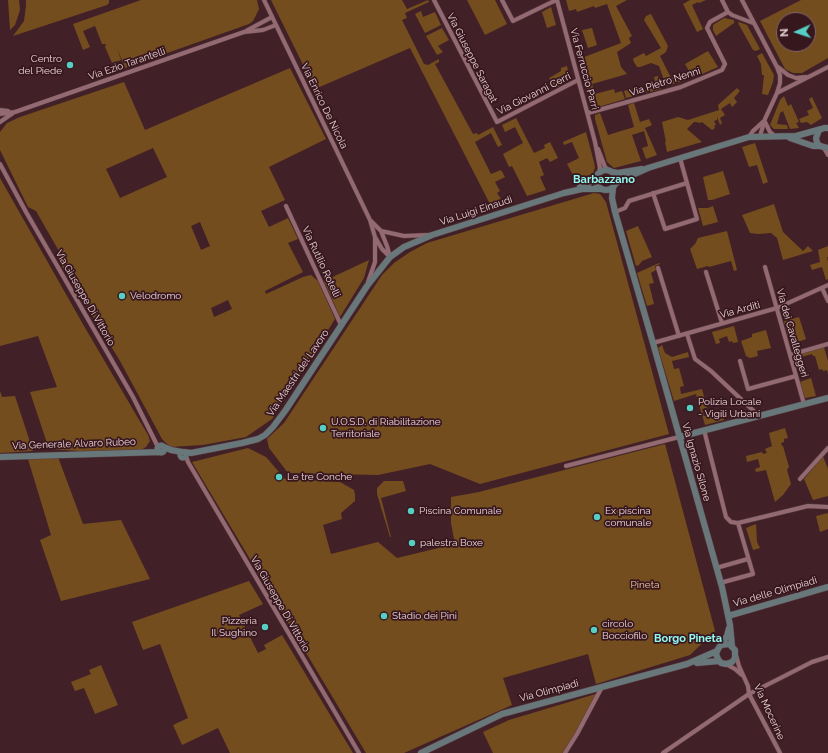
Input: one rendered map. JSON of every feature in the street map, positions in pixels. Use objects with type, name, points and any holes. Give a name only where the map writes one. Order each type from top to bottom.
[{"type":"street","name":"Via Enrico De Nicola","points":[[264,0],[370,220]]},
{"type":"street","name":"Via Giuseppe Saragat","points":[[434,0],[497,122]]},
{"type":"street","points":[[502,0],[513,21],[557,0]]},
{"type":"street","name":"Via Ferruccio Parri","points":[[557,0],[595,142],[600,168],[598,174]]},
{"type":"street","points":[[722,0],[728,12],[732,15],[754,23]]},
{"type":"street","points":[[742,0],[777,67],[780,83],[777,94],[764,121],[760,136]]},
{"type":"street","name":"Via Pietro Nenni","points":[[588,113],[681,87],[722,70],[725,64],[707,28],[710,22],[728,12]]},
{"type":"street","points":[[244,32],[272,17]]},
{"type":"street","points":[[244,32],[263,30],[276,25]]},
{"type":"street","name":"Via Ezio Tarantelli","points":[[15,112],[244,32]]},
{"type":"street","points":[[777,67],[788,75],[796,78],[808,77]]},
{"type":"street","points":[[777,94],[828,67]]},
{"type":"street","name":"Via Giovanni Cerri","points":[[497,122],[578,80]]},
{"type":"street","points":[[0,110],[15,112]]},
{"type":"street","points":[[0,114],[15,112]]},
{"type":"street","points":[[0,122],[15,112]]},
{"type":"street","points":[[764,121],[770,132],[775,136]]},
{"type":"street","points":[[749,137],[764,121]]},
{"type":"street","points":[[783,137],[796,136],[825,127]]},
{"type":"street","points":[[825,127],[818,132],[816,138],[817,143],[824,148],[828,155]]},
{"type":"street","points":[[648,168],[618,173],[610,171],[598,174],[596,183],[602,190],[614,186],[619,181],[648,168],[749,137],[783,137],[824,148]]},
{"type":"street","name":"Via Ferruccio Parri","points":[[595,142],[605,167],[610,171]]},
{"type":"street","points":[[654,192],[665,229],[698,219],[680,158]]},
{"type":"street","name":"Via Giuseppe Di Vittorio","points":[[0,164],[26,212],[133,397],[160,448]]},
{"type":"street","points":[[610,171],[616,178],[614,186]]},
{"type":"street","name":"Via Luigi Einaudi","points":[[390,257],[404,247],[432,235],[571,191],[589,183],[598,174]]},
{"type":"street","points":[[615,212],[625,208],[629,200],[687,183]]},
{"type":"street","name":"Via Ignazio Silone","points":[[614,186],[612,198],[615,212],[716,568],[730,625],[732,646]]},
{"type":"street","name":"Via Luigi Einaudi","points":[[571,191],[582,189],[602,190]]},
{"type":"street","name":"Via Ignazio Silone","points":[[602,190],[615,212]]},
{"type":"street","name":"Via Rutilio Rotelli","points":[[286,206],[341,325]]},
{"type":"street","points":[[370,220],[381,231],[390,257]]},
{"type":"street","points":[[370,220],[375,237],[382,249],[390,257]]},
{"type":"street","points":[[381,231],[404,236],[432,235]]},
{"type":"street","points":[[367,286],[375,262],[375,237]]},
{"type":"street","name":"Via Maestri del Lavoro","points":[[160,448],[185,456],[251,441],[266,435],[285,412],[367,286],[390,257]]},
{"type":"street","name":"Via dei Cavalleggeri","points":[[765,267],[804,404]]},
{"type":"street","points":[[658,268],[679,336]]},
{"type":"street","points":[[706,272],[722,323]]},
{"type":"street","name":"Via Arditi","points":[[653,343],[777,308],[828,285]]},
{"type":"street","points":[[822,288],[828,301]]},
{"type":"street","points":[[687,334],[695,359],[711,371],[759,416]]},
{"type":"street","points":[[790,355],[828,344]]},
{"type":"street","points":[[740,361],[748,389],[796,376]]},
{"type":"street","points":[[566,466],[828,398]]},
{"type":"street","points":[[704,430],[726,517],[731,522],[738,523],[808,506],[828,506]]},
{"type":"street","name":"Via Generale Alvaro Rubeo","points":[[0,457],[149,452],[160,448]]},
{"type":"street","points":[[800,479],[828,448]]},
{"type":"street","name":"Via Giuseppe Di Vittorio","points":[[185,456],[359,753]]},
{"type":"street","points":[[720,583],[753,574],[738,523]]},
{"type":"street","points":[[716,568],[748,559]]},
{"type":"street","name":"Via delle Olimpiadi","points":[[728,616],[828,587]]},
{"type":"street","points":[[721,645],[726,644],[732,646],[736,655],[734,660],[726,664],[719,661],[717,656],[717,651],[721,645],[727,636],[730,625]]},
{"type":"street","name":"Via Olimpiadi","points":[[421,753],[502,714],[687,664],[717,651]]},
{"type":"street","name":"Via Mocerine","points":[[736,655],[750,694],[780,753]]},
{"type":"street","points":[[663,753],[750,694],[812,662],[828,657]]},
{"type":"street","name":"Via Olimpiadi","points":[[687,664],[719,661]]},
{"type":"street","name":"Via Mocerine","points":[[726,664],[735,669],[744,677]]},
{"type":"street","points":[[565,753],[581,727],[602,687]]},
{"type":"green space","points":[[8,0],[19,0],[20,10],[15,25],[10,30]]},
{"type":"green space","points":[[26,0],[109,0],[109,3],[107,5],[13,36],[24,21]]},
{"type":"green space","points":[[141,0],[257,0],[259,9],[253,21],[249,24],[125,68],[117,48],[121,60],[112,63],[105,47],[106,44],[102,44],[95,26],[83,31],[90,47],[83,50],[73,24]]},
{"type":"green space","points":[[271,0],[402,0],[407,9],[428,0],[429,2],[405,13],[407,18],[402,20],[424,64],[428,65],[439,59],[439,62],[435,64],[473,134],[477,133],[478,135],[493,127],[502,145],[498,147],[491,133],[475,142],[491,174],[501,170],[505,177],[495,182],[500,191],[497,193],[503,202],[491,206],[410,48],[315,89]]},
{"type":"green space","points":[[467,0],[495,0],[507,24],[485,35]]},
{"type":"green space","points":[[566,0],[627,0],[616,6],[632,36],[629,38],[631,43],[617,52],[621,67],[627,74],[592,84],[595,94],[614,89],[615,93],[622,91],[625,99],[595,108],[592,107],[579,59],[621,43],[607,4],[595,8],[594,6],[577,12],[576,9],[569,11]]},
{"type":"green space","points":[[690,0],[706,0],[692,5],[703,29],[697,32],[683,4]]},
{"type":"green space","points":[[801,0],[828,0],[828,58],[802,73],[793,73],[785,69],[776,52],[816,52],[816,12],[778,12]]},
{"type":"green space","points":[[551,7],[556,25],[547,28],[542,12]]},
{"type":"green space","points":[[421,11],[423,17],[435,12],[441,25],[425,33],[415,14]]},
{"type":"green space","points":[[776,13],[776,52],[760,21]]},
{"type":"green space","points":[[651,14],[668,46],[666,52],[660,56],[671,78],[679,74],[682,75],[684,79],[683,81],[666,86],[659,66],[651,63],[637,67],[634,62],[634,58],[644,53],[646,56],[661,48],[644,20],[646,16]]},
{"type":"green space","points":[[724,18],[734,20],[734,23],[716,36],[713,30],[713,25]]},
{"type":"green space","points":[[738,23],[747,25],[760,49],[756,51],[753,50]]},
{"type":"green space","points":[[442,28],[449,40],[438,46],[443,52],[437,55],[426,36]]},
{"type":"green space","points":[[592,28],[597,45],[588,48],[582,30]]},
{"type":"green space","points":[[708,51],[718,67],[693,78],[685,64]]},
{"type":"green space","points":[[762,53],[774,75],[768,95],[762,94],[764,75],[762,75],[761,64],[757,56]]},
{"type":"green space","points":[[567,66],[570,80],[558,87],[554,87],[549,78],[561,71],[561,68]]},
{"type":"green space","points":[[290,68],[326,139],[269,167],[285,200],[261,211],[269,227],[288,218],[298,239],[288,243],[303,272],[265,291],[266,294],[303,277],[311,275],[318,281],[335,319],[272,419],[246,437],[203,445],[170,447],[162,439],[120,361],[57,258],[60,253],[36,211],[28,207],[0,150],[0,132],[7,123],[20,117],[124,82],[145,130]],"holes":[[[153,148],[167,177],[120,198],[106,169]],[[200,222],[210,246],[201,250],[191,226]],[[228,300],[232,309],[214,317],[211,308]]]},
{"type":"green space","points":[[658,76],[661,89],[626,98],[624,91],[634,88],[636,93],[656,87],[654,77]]},
{"type":"green space","points":[[737,88],[740,91],[734,98],[737,102],[732,107],[730,103],[721,109],[725,115],[720,118],[722,123],[720,125],[717,117],[717,120],[714,121],[716,125],[714,126],[715,128],[712,130],[702,122],[694,122],[687,129],[702,142],[667,152],[662,122],[678,117],[688,120],[719,110],[718,105]]},
{"type":"green space","points":[[784,96],[788,106],[791,104],[799,122],[796,123],[799,128],[790,129],[783,111],[780,113],[777,124],[787,125],[788,129],[774,129],[770,125],[780,100]]},
{"type":"green space","points":[[812,97],[822,118],[811,125],[807,122],[801,123],[799,119],[809,115],[807,111],[813,108],[809,99]]},
{"type":"green space","points":[[634,103],[640,122],[649,119],[652,125],[645,128],[657,155],[646,159],[642,148],[648,146],[644,131],[632,135],[641,161],[614,168],[607,162],[595,115],[600,113],[608,135],[634,127],[628,105]]},
{"type":"green space","points":[[516,118],[534,153],[545,148],[544,145],[550,142],[558,158],[550,162],[547,158],[539,162],[544,175],[540,177],[546,190],[527,196],[512,166],[509,167],[503,154],[523,143],[515,127],[505,132],[502,125]]},
{"type":"green space","points":[[586,132],[595,168],[593,173],[588,177],[576,181],[567,164],[579,158],[572,142],[564,145],[563,142]]},
{"type":"green space","points":[[755,143],[768,182],[763,184],[757,165],[749,167],[742,147]]},
{"type":"green space","points":[[723,171],[730,194],[708,200],[703,177]]},
{"type":"green space","points":[[0,178],[148,435],[150,441],[146,447],[139,451],[79,451],[49,449],[30,392],[57,387],[38,336],[0,346]]},
{"type":"green space","points":[[594,193],[600,194],[606,202],[669,434],[480,484],[430,464],[378,475],[288,473],[269,448],[267,439],[284,423],[382,275],[394,263],[427,243]]},
{"type":"green space","points":[[774,204],[783,232],[803,251],[808,246],[813,251],[783,260],[777,238],[771,233],[750,233],[742,215]]},
{"type":"green space","points":[[713,206],[718,222],[703,226],[698,208],[708,208]]},
{"type":"green space","points":[[638,226],[652,257],[642,261],[636,266],[626,231]]},
{"type":"green space","points":[[727,231],[737,270],[734,271],[731,261],[697,269],[690,249],[698,238]]},
{"type":"green space","points":[[828,246],[828,279],[826,280],[822,267],[812,270],[810,265],[820,262],[818,250]]},
{"type":"green space","points":[[369,260],[364,278],[340,317],[324,281]]},
{"type":"green space","points":[[659,263],[660,264],[655,266],[656,270],[651,273],[654,283],[649,284],[654,304],[647,306],[637,273]]},
{"type":"green space","points":[[799,317],[806,339],[798,342],[797,339],[792,340],[791,336],[788,337],[784,321]]},
{"type":"green space","points":[[734,326],[738,342],[729,342],[727,336],[719,339],[720,343],[716,344],[712,332]]},
{"type":"green space","points":[[766,330],[771,348],[757,351],[758,356],[750,358],[746,356],[741,341],[752,337],[752,334]]},
{"type":"green space","points":[[662,345],[665,353],[672,357],[688,352],[689,357],[672,361],[674,369],[679,368],[684,386],[680,387],[681,394],[702,389],[707,408],[702,409],[704,416],[722,412],[724,420],[705,425],[696,394],[674,401],[658,348]]},
{"type":"green space","points":[[824,347],[828,361],[828,374],[827,370],[819,370],[815,356],[812,354],[801,357],[800,354]]},
{"type":"green space","points":[[811,378],[816,396],[805,398],[800,382]]},
{"type":"green space","points":[[0,391],[2,397],[15,396],[33,451],[0,453]]},
{"type":"green space","points":[[785,428],[788,438],[784,439],[784,442],[781,443],[789,467],[787,470],[791,484],[783,495],[775,502],[766,470],[756,472],[755,469],[760,467],[758,459],[747,462],[746,456],[762,452],[763,454],[767,453],[765,449],[772,446],[769,433]]},
{"type":"green space","name":"Pineta","points":[[665,444],[715,631],[690,655],[596,684],[588,654],[503,678],[512,705],[404,753],[366,753],[192,462],[248,448],[266,457],[285,479],[340,482],[354,490],[355,501],[341,513],[342,519],[323,525],[331,554],[378,542],[397,558],[455,544],[451,523],[451,497],[479,492]]},
{"type":"green space","points":[[823,456],[828,469],[828,496],[813,500],[804,479]]},
{"type":"green space","points":[[58,457],[83,524],[121,520],[150,579],[61,601],[40,540],[51,535],[28,459]]},
{"type":"green space","points":[[384,481],[403,481],[406,491],[381,498],[391,537],[377,494],[377,488]]},
{"type":"green space","points":[[828,513],[828,529],[820,532],[816,516]]},
{"type":"green space","points":[[756,524],[757,542],[760,548],[753,550],[746,528]]},
{"type":"green space","points":[[249,581],[263,604],[239,615],[258,653],[266,649],[264,645],[282,635],[353,753],[230,753],[218,728],[182,745],[173,725],[188,718],[160,644],[143,650],[132,622]]},
{"type":"green space","points":[[101,665],[118,705],[95,714],[84,688],[75,691],[71,682],[91,674],[89,670]]},
{"type":"green space","points":[[599,693],[565,753],[493,753],[483,732],[509,720]]},
{"type":"place","name":"Centro del Piede","points":[[70,65]]},
{"type":"place","name":"Velodromo","points":[[122,296]]},
{"type":"place","name":"Polizia Locale - Vigili Urbani","points":[[690,408]]},
{"type":"place","name":"U.O.S.D. di Riabilitazione Territoriale","points":[[323,428]]},
{"type":"place","name":"Le tre Conche","points":[[279,477]]},
{"type":"place","name":"Piscina Comunale","points":[[411,511]]},
{"type":"place","name":"Ex piscina comunale","points":[[597,517]]},
{"type":"place","name":"palestra Boxe","points":[[412,543]]},
{"type":"place","name":"Stadio dei Pini","points":[[384,616]]},
{"type":"place","name":"Pizzeria Il Sughino","points":[[265,627]]},
{"type":"place","name":"circolo Bocciofilo","points":[[594,630]]},
{"type":"district","name":"Barbazzano","points":[[604,180]]},
{"type":"district","name":"Borgo Pineta","points":[[688,639]]}]
